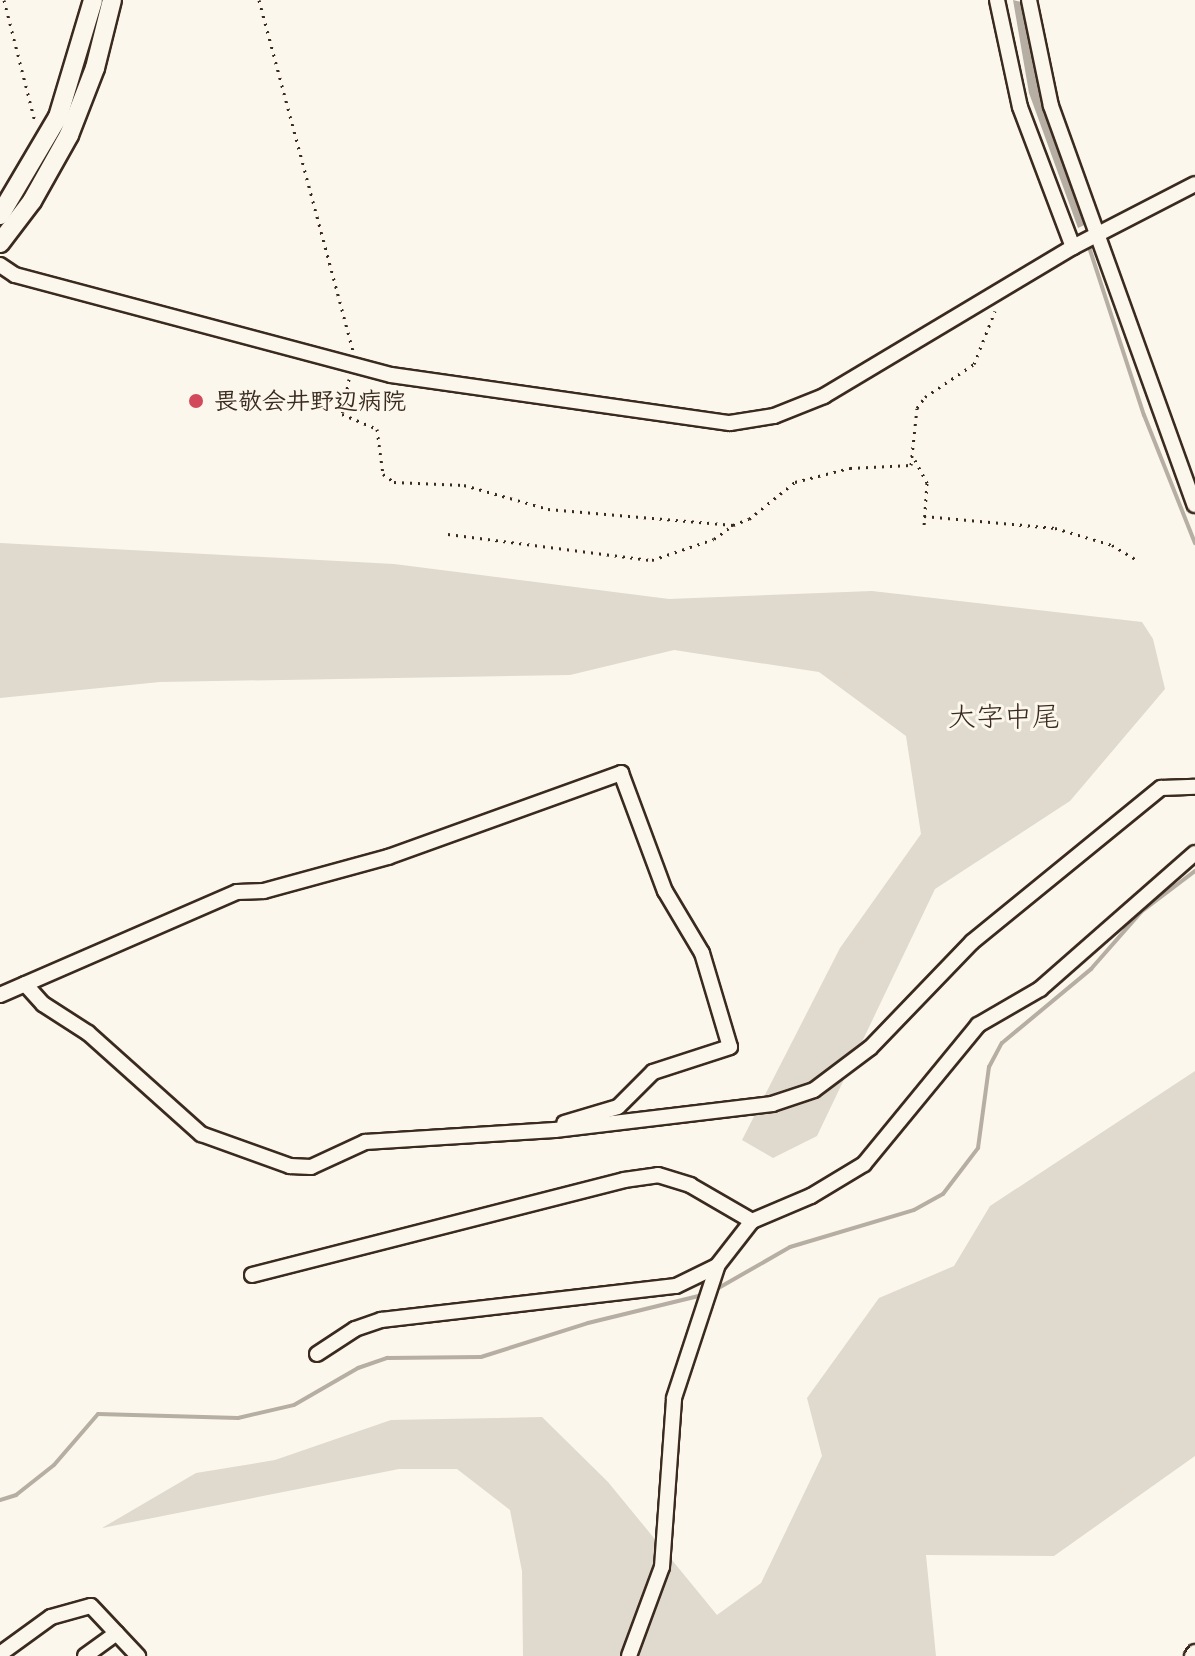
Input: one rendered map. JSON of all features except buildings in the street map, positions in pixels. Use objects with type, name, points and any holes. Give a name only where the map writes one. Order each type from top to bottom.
[{"type":"main road","points":[[0,215],[58,117],[93,0]]},
{"type":"main road","points":[[0,243],[32,201],[69,135],[95,68],[112,0]]},
{"type":"street","points":[[997,0],[1020,107],[1075,245]]},
{"type":"street","points":[[1029,0],[1051,106],[1151,394],[1195,505]]},
{"type":"street","points":[[0,265],[15,275],[353,366],[705,423],[752,421],[824,396],[1075,245],[1195,184]]},
{"type":"street","points":[[0,995],[237,892],[264,891],[388,857],[621,773],[660,879],[702,953],[730,1047],[653,1072],[618,1107],[569,1119],[555,1130]]},
{"type":"street","points":[[25,984],[201,1134],[290,1166],[311,1167],[365,1142],[555,1130],[803,1097],[879,1041],[972,942],[1093,840],[1161,788],[1195,787]]},
{"type":"street","points":[[629,1656],[662,1567],[674,1398],[717,1266],[752,1221],[811,1196],[864,1164],[978,1025],[1040,989],[1195,853]]},
{"type":"street","points":[[252,1275],[291,1261],[442,1229],[498,1210],[658,1175],[690,1185],[752,1221]]},
{"type":"street","points":[[317,1354],[355,1329],[381,1320],[668,1288],[717,1266]]},
{"type":"street","points":[[0,1654],[51,1617],[91,1606],[138,1656]]},
{"type":"street","points":[[85,1656],[117,1633]]},
{"type":"path","points":[[4,0],[36,122],[28,134]]},
{"type":"path","points":[[259,0],[347,316],[353,366],[342,414],[377,429],[383,474],[394,482],[499,491],[548,509],[733,525]]},
{"type":"path","points":[[924,526],[927,483],[915,460],[917,408],[925,397],[974,364],[1011,283]]},
{"type":"path","points":[[448,534],[652,560],[714,539],[733,525],[749,519],[795,482],[850,468],[904,467],[915,460]]},
{"type":"path","points":[[924,516],[1055,528],[1112,545],[1137,560]]},
{"type":"shaded area","points":[[1013,0],[1026,3],[1040,91],[1089,223],[1078,228],[1029,93]]},
{"type":"shaded area","points":[[0,543],[394,564],[669,599],[872,591],[1142,622],[1153,639],[1165,689],[1070,801],[935,889],[817,1136],[773,1158],[742,1140],[840,948],[921,834],[906,736],[819,672],[674,650],[570,675],[160,682],[0,698]]},
{"type":"shaded area","points":[[1195,1071],[1195,1456],[1054,1556],[926,1555],[936,1656],[523,1656],[522,1571],[510,1510],[457,1469],[399,1469],[102,1528],[196,1473],[275,1460],[391,1420],[542,1417],[608,1482],[717,1615],[761,1583],[822,1456],[807,1398],[879,1298],[954,1266],[990,1206]]},
{"type":"waterway","points":[[1088,244],[1144,415],[1195,543]]},
{"type":"waterway","points":[[715,1290],[790,1247],[914,1210],[943,1194],[978,1148],[989,1067],[1002,1043],[1091,969],[1141,912],[1195,871]]},
{"type":"waterway","points":[[0,1500],[16,1495],[54,1465],[98,1414],[238,1418],[294,1405],[358,1368],[387,1358],[481,1357],[588,1323],[703,1295]]},
{"type":"place","name":"畏敬会井野辺病院","points":[[196,401]]},
{"type":"district","name":"大字中尾","points":[[1004,716]]}]
